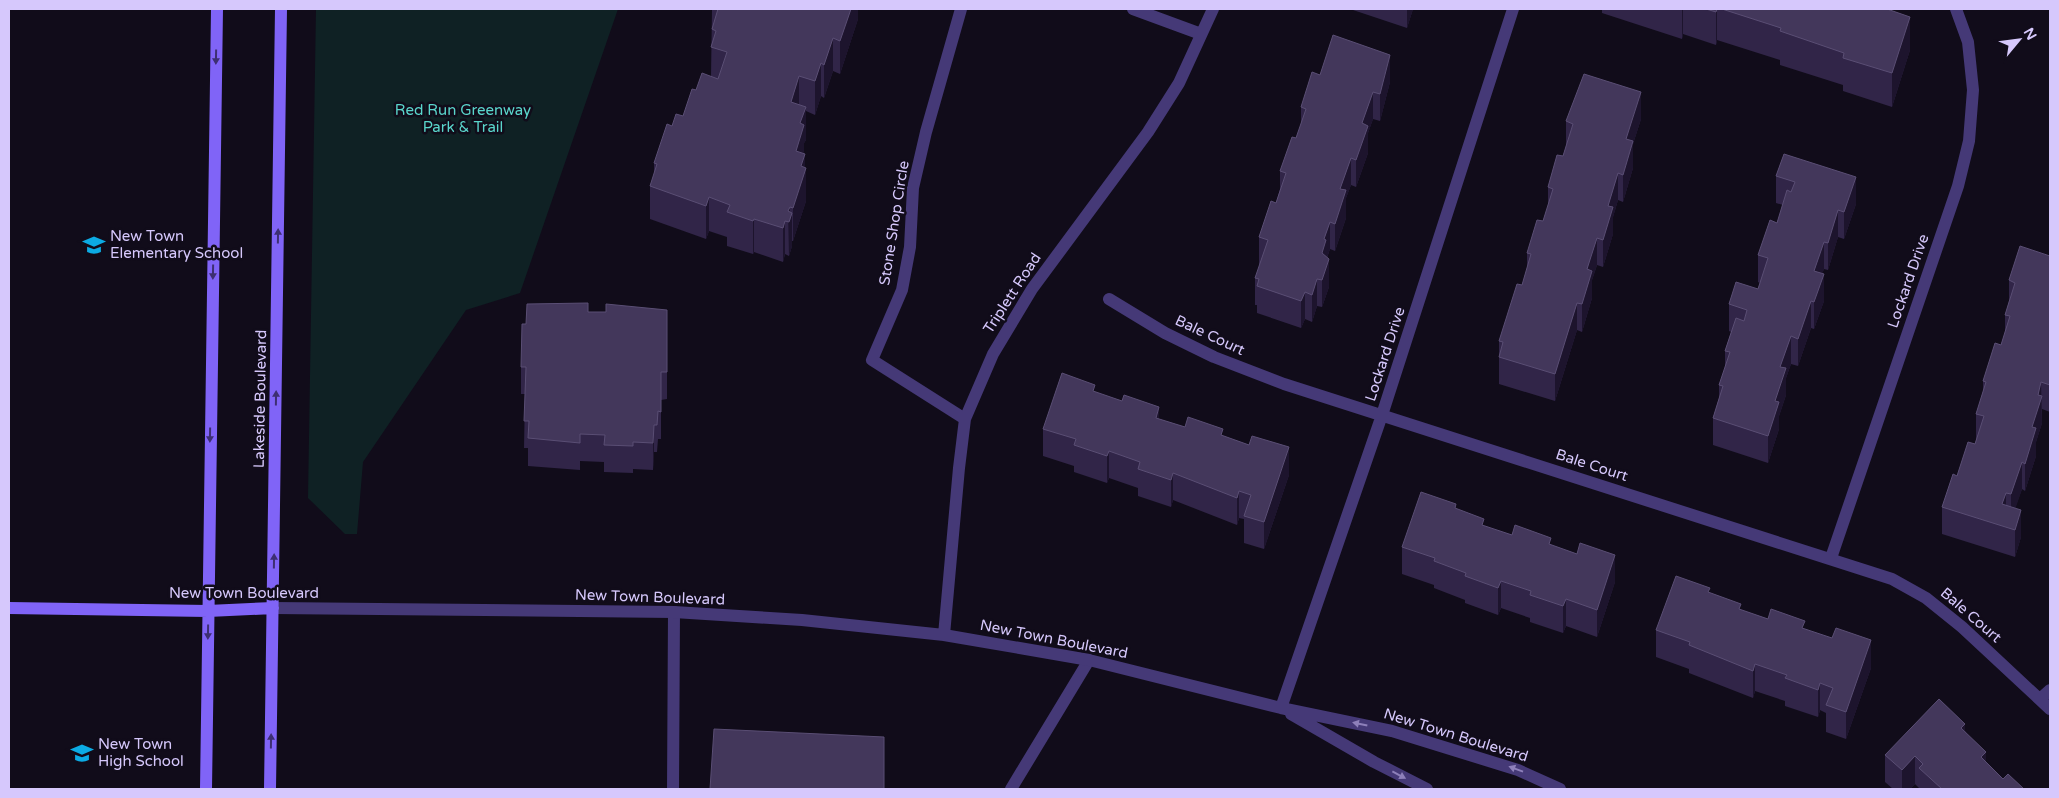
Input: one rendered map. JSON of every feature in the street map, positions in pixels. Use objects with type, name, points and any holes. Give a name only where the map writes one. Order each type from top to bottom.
[{"type":"main road","points":[[206,789],[216,9]]},
{"type":"main road","name":"Lakeside Boulevard","points":[[270,789],[281,9]]},
{"type":"main road","name":"New Town Boulevard","points":[[9,608],[208,610],[273,608]]},
{"type":"street","name":"Stone Shop Circle","points":[[961,9],[926,132],[913,188],[910,247],[902,290],[872,360],[965,419]]},
{"type":"street","points":[[1133,9],[1201,34]]},
{"type":"street","name":"Triplett Road","points":[[944,635],[965,419],[993,354],[1032,289],[1148,132],[1179,83],[1213,9]]},
{"type":"street","name":"Lockard Drive","points":[[1281,708],[1382,415],[1513,9]]},
{"type":"street","name":"Lockard Drive","points":[[1831,558],[1958,186],[1969,141],[1973,90],[1968,42],[1956,9]]},
{"type":"street","name":"Bale Court","points":[[1109,299],[1165,332],[1214,357],[1284,384],[1892,579],[1926,598],[1962,627],[2050,710]]},
{"type":"street","name":"New Town Boulevard","points":[[273,608],[674,612],[802,620],[944,635],[1089,660],[1281,708],[1392,731],[1518,770],[1560,789]]},
{"type":"street","points":[[673,789],[674,612]]},
{"type":"street","points":[[1010,789],[1089,660]]},
{"type":"street","points":[[2040,700],[2050,690]]},
{"type":"street","name":"New Town Boulevard","points":[[1281,708],[1374,762],[1427,789]]},
{"type":"green space","name":"Red Run Greenway Park & Trail","points":[[316,9],[618,9],[520,293],[466,310],[363,462],[357,534],[345,534],[308,498]]},
{"type":"building","points":[[718,9],[851,9],[840,41],[833,38],[824,65],[821,63],[815,81],[799,76],[791,102],[806,107],[800,123],[804,125],[796,151],[805,154],[801,166],[806,168],[793,208],[790,207],[788,211],[792,213],[789,222],[785,221],[783,228],[754,219],[753,221],[727,212],[730,205],[709,197],[706,206],[650,186],[657,164],[654,163],[667,124],[672,126],[676,114],[683,116],[692,89],[696,90],[702,73],[718,79],[727,52],[711,47],[716,31],[712,29]]},
{"type":"building","points":[[1706,9],[1717,9],[1716,12]]},
{"type":"building","points":[[1722,9],[1887,9],[1910,17],[1892,73],[1843,58],[1844,53],[1780,31],[1781,28]]},
{"type":"building","points":[[1333,35],[1390,55],[1380,94],[1373,92],[1362,123],[1368,126],[1356,160],[1351,158],[1340,189],[1346,190],[1335,224],[1330,222],[1324,239],[1326,240],[1322,253],[1329,259],[1322,280],[1317,279],[1312,295],[1305,292],[1301,301],[1257,286],[1259,279],[1255,278],[1268,240],[1259,237],[1271,201],[1276,203],[1286,173],[1280,171],[1292,137],[1296,138],[1306,109],[1301,107],[1312,72],[1320,75]]},
{"type":"building","points":[[1584,74],[1641,92],[1626,139],[1633,141],[1623,175],[1618,173],[1608,206],[1613,207],[1603,240],[1597,238],[1587,269],[1592,271],[1582,304],[1577,303],[1555,374],[1499,357],[1503,342],[1499,341],[1517,284],[1522,285],[1531,254],[1527,253],[1537,220],[1543,221],[1553,189],[1548,187],[1557,155],[1563,156],[1573,124],[1566,121]]},
{"type":"building","points":[[1784,154],[1856,177],[1844,212],[1838,210],[1828,243],[1824,242],[1814,271],[1824,274],[1814,302],[1811,301],[1798,339],[1791,336],[1780,367],[1786,368],[1775,401],[1779,402],[1768,436],[1713,418],[1723,386],[1719,385],[1730,352],[1725,351],[1736,318],[1744,321],[1747,310],[1729,304],[1736,282],[1758,289],[1768,258],[1758,255],[1770,220],[1777,223],[1787,190],[1791,192],[1795,182],[1776,176]]},
{"type":"building","points":[[2020,246],[2050,256],[2050,385],[2041,382],[2038,395],[2042,396],[2032,427],[2036,428],[2025,464],[2022,462],[2011,494],[2006,493],[2002,504],[2021,510],[2015,530],[1942,507],[1953,474],[1957,476],[1968,442],[1975,444],[1984,416],[1976,414],[1986,382],[1983,381],[1995,343],[2001,345],[2010,316],[2005,315],[2015,283],[2009,280]]},
{"type":"building","points":[[588,303],[588,312],[606,312],[606,304],[667,310],[667,372],[661,372],[661,412],[658,411],[657,425],[654,425],[653,443],[633,442],[633,446],[604,445],[605,435],[580,434],[580,443],[528,438],[529,421],[524,421],[526,367],[521,367],[522,324],[526,324],[527,304]]},
{"type":"building","points":[[1062,373],[1095,385],[1093,391],[1122,401],[1124,395],[1159,407],[1156,418],[1185,427],[1188,417],[1223,429],[1221,435],[1249,445],[1252,436],[1289,447],[1264,522],[1244,516],[1251,495],[1239,491],[1237,498],[1173,473],[1171,480],[1138,469],[1140,462],[1109,451],[1107,456],[1074,445],[1076,439],[1043,429]]},
{"type":"building","points":[[1421,492],[1456,504],[1455,508],[1484,519],[1482,525],[1512,535],[1515,525],[1551,538],[1549,544],[1577,554],[1580,543],[1615,555],[1597,610],[1566,599],[1563,606],[1530,595],[1531,591],[1501,581],[1498,588],[1465,576],[1466,573],[1434,561],[1435,558],[1402,547]]},
{"type":"building","points":[[1676,576],[1710,588],[1708,592],[1741,604],[1739,609],[1768,619],[1771,609],[1805,621],[1802,628],[1832,638],[1836,628],[1871,640],[1846,712],[1826,705],[1833,688],[1820,683],[1818,690],[1785,678],[1787,675],[1755,664],[1753,671],[1689,645],[1690,642],[1656,630]]},
{"type":"building","points":[[1939,699],[1965,724],[1961,728],[1986,752],[1981,757],[2003,779],[2008,774],[2024,789],[1942,789],[1919,768],[1923,764],[1915,756],[1902,770],[1885,755]]},
{"type":"building","points":[[714,729],[884,737],[884,789],[710,789]]},
{"type":"place","name":"New Town Elementary School","points":[[94,245]]},
{"type":"place","name":"New Town High School","points":[[82,753]]}]
